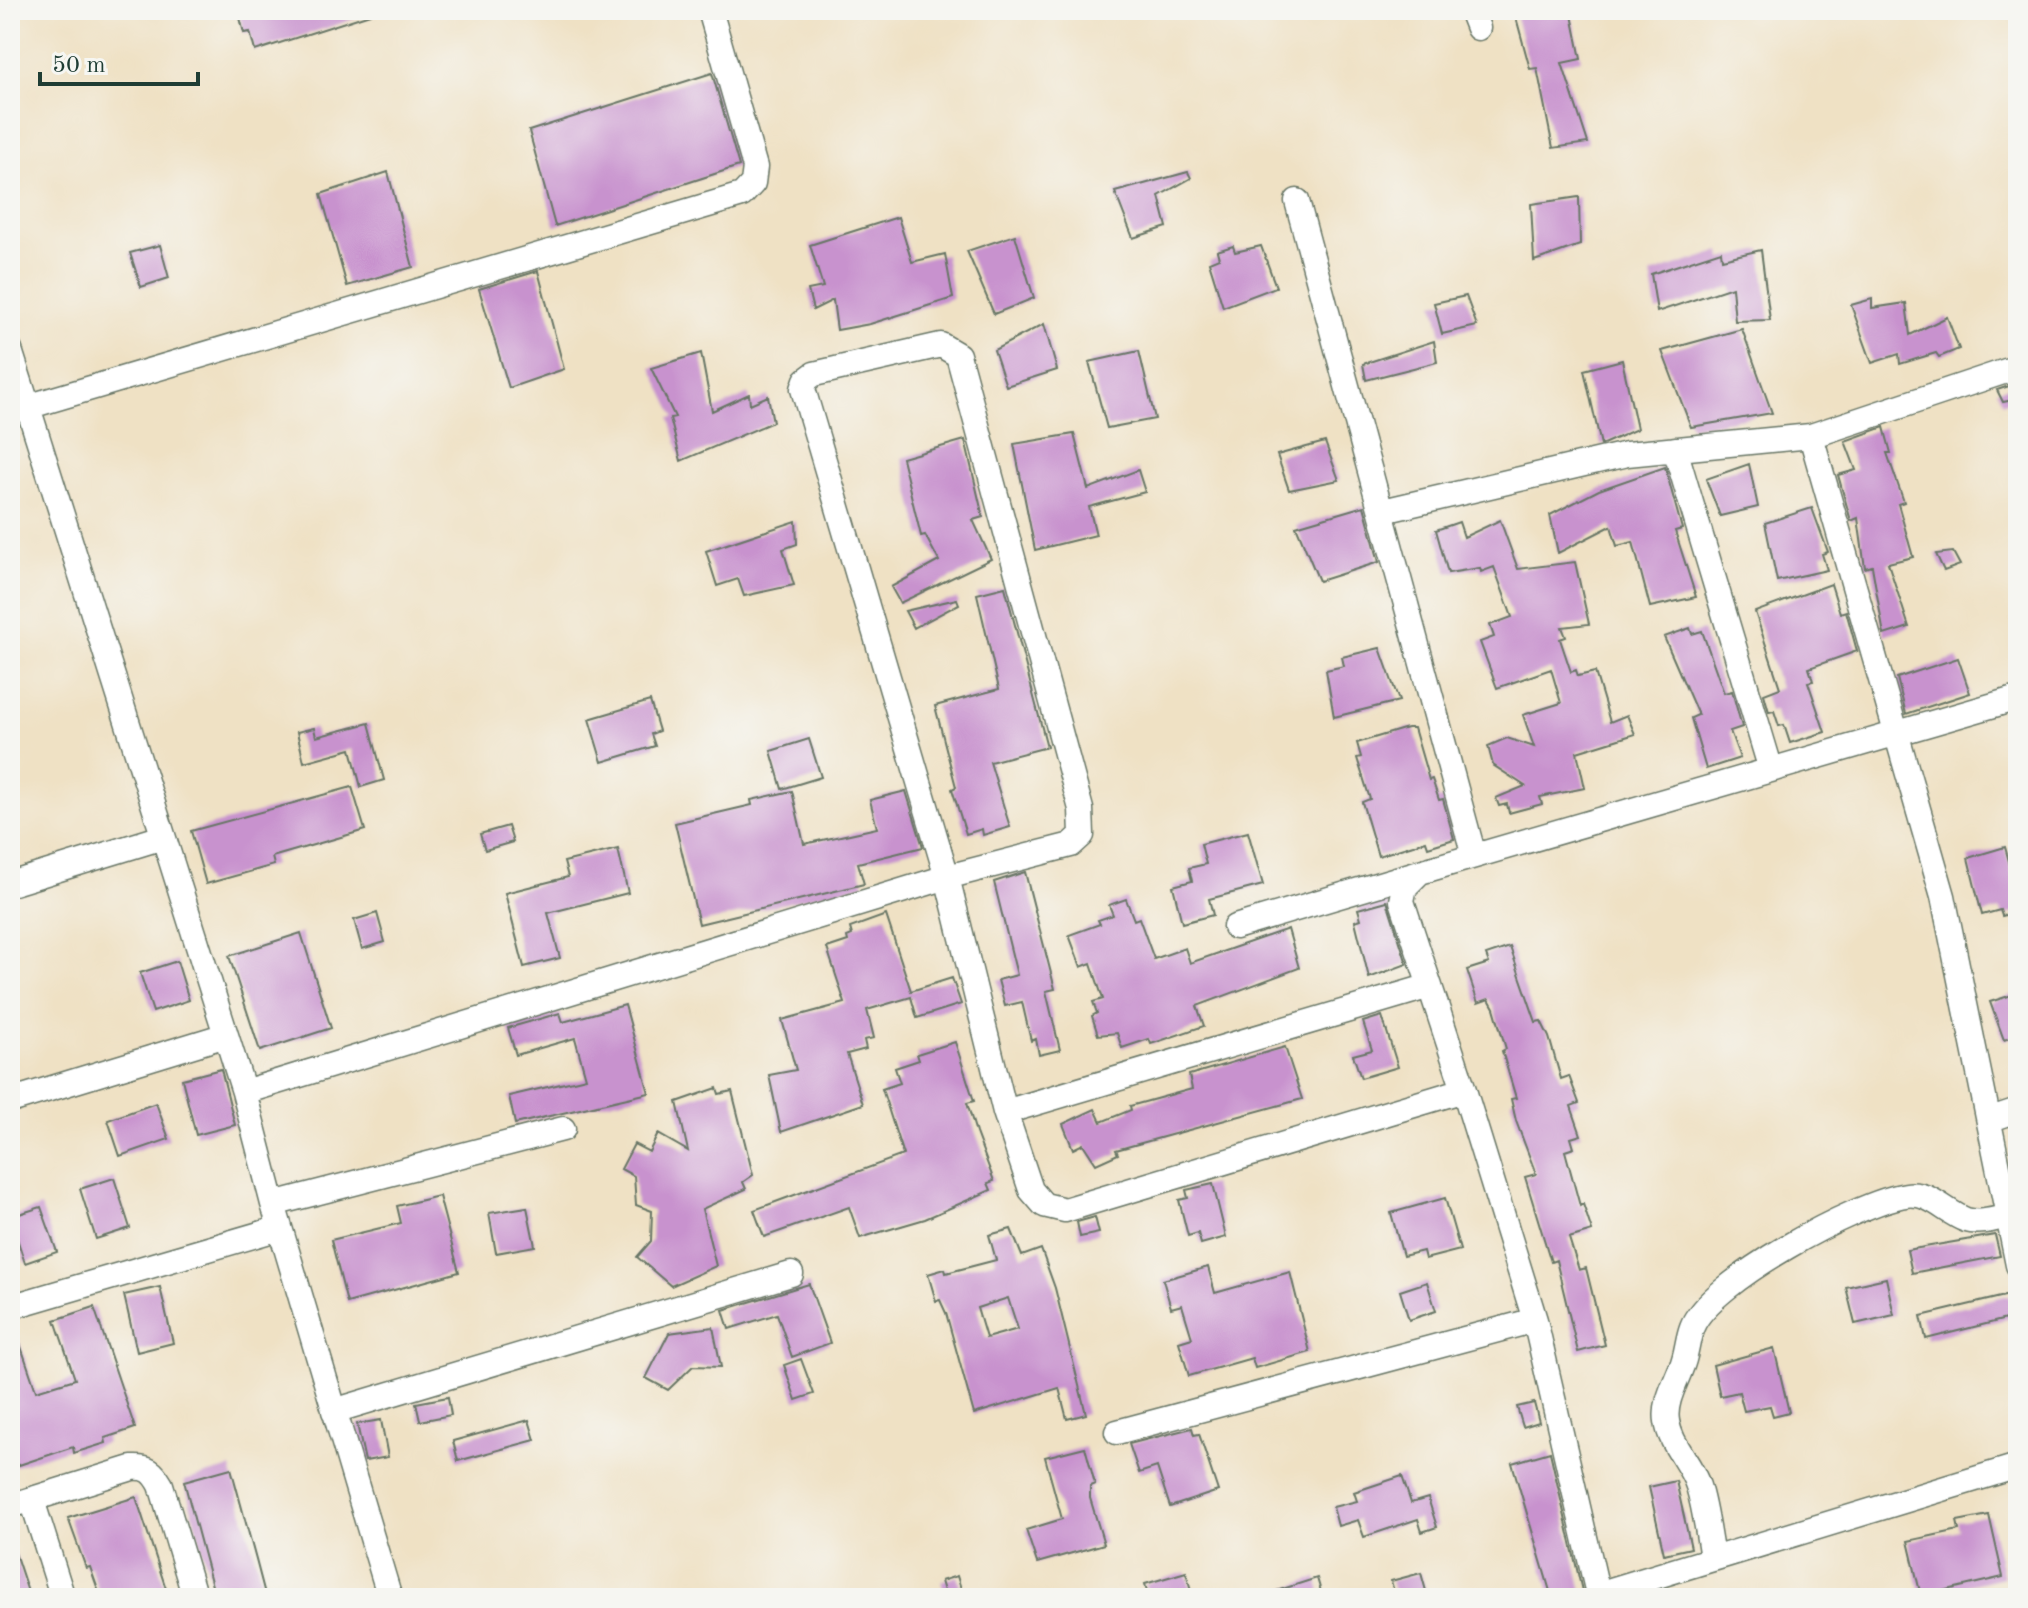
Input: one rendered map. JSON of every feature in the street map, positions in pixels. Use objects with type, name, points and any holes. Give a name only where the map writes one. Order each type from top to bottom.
[{"type":"street","points":[[27,407],[742,195],[753,183],[755,167],[710,10]]},
{"type":"street","points":[[1297,201],[1474,856]]},
{"type":"street","points":[[244,1092],[947,877],[1071,845],[1082,835],[1084,826],[958,355],[941,345],[814,374],[806,380],[803,389],[947,877],[1005,1112],[1031,1190],[1044,1205],[1065,1210],[1464,1090]]},
{"type":"street","points":[[10,350],[244,1092],[273,1204],[390,1598]]},
{"type":"street","points":[[1383,511],[1627,454],[1811,436],[2018,367]]},
{"type":"street","points":[[1811,436],[1943,896],[1991,1119],[2018,1265]]},
{"type":"street","points":[[1675,449],[1771,770]]},
{"type":"street","points":[[1235,927],[2018,698]]},
{"type":"street","points":[[10,884],[163,837]]},
{"type":"street","points":[[1420,872],[1405,887],[1402,901],[1535,1320],[1598,1594],[2018,1466]]},
{"type":"street","points":[[1005,1112],[1430,986]]},
{"type":"street","points":[[10,1101],[226,1035]]},
{"type":"street","points":[[1991,1119],[2018,1110]]},
{"type":"street","points":[[273,1204],[563,1129]]},
{"type":"street","points":[[1712,1558],[1698,1485],[1670,1434],[1666,1418],[1668,1404],[1687,1353],[1692,1326],[1727,1287],[1834,1220],[1883,1201],[1909,1194],[1939,1202],[1966,1220],[1985,1221],[2009,1216]]},
{"type":"street","points":[[10,1307],[280,1228]]},
{"type":"street","points":[[334,1411],[791,1274]]},
{"type":"street","points":[[1117,1432],[1535,1320]]},
{"type":"street","points":[[63,1598],[21,1503],[132,1468],[145,1467],[154,1473],[195,1598]]},
{"type":"building","points":[[238,10],[370,10],[370,14],[255,51],[250,32],[244,33]]},
{"type":"building","points":[[1514,10],[1571,10],[1581,59],[1562,63],[1588,143],[1553,148],[1537,68],[1530,69]]},
{"type":"building","points":[[712,73],[739,166],[555,226],[529,131]]},
{"type":"building","points":[[388,172],[413,267],[347,286],[321,194]]},
{"type":"building","points":[[1188,172],[1191,178],[1159,196],[1167,227],[1133,238],[1115,192]]},
{"type":"building","points":[[1579,197],[1580,245],[1534,261],[1531,204]]},
{"type":"building","points":[[898,217],[912,262],[945,254],[953,298],[870,324],[837,330],[833,300],[813,310],[808,290],[823,287],[810,245]]},
{"type":"building","points":[[1015,235],[1034,298],[994,314],[967,251]]},
{"type":"building","points":[[160,245],[169,278],[141,287],[130,253]]},
{"type":"building","points":[[1233,246],[1235,252],[1261,246],[1276,287],[1223,307],[1209,262],[1219,258],[1217,251]]},
{"type":"building","points":[[1761,250],[1770,320],[1735,321],[1732,287],[1657,312],[1651,274],[1721,251],[1722,259]]},
{"type":"building","points":[[538,271],[564,369],[509,388],[479,289]]},
{"type":"building","points":[[1466,296],[1477,326],[1442,334],[1434,303]]},
{"type":"building","points":[[1872,299],[1872,308],[1906,303],[1910,335],[1947,317],[1959,349],[1939,357],[1936,353],[1900,364],[1899,354],[1872,363],[1851,305]]},
{"type":"building","points":[[1044,324],[1057,370],[1006,386],[994,350]]},
{"type":"building","points":[[1742,329],[1772,413],[1691,427],[1662,351]]},
{"type":"building","points":[[1434,341],[1437,362],[1366,380],[1363,364]]},
{"type":"building","points":[[1139,351],[1155,419],[1107,428],[1089,362]]},
{"type":"building","points":[[701,353],[712,411],[749,394],[750,404],[768,396],[773,422],[681,461],[670,418],[675,417],[651,368]]},
{"type":"building","points":[[1622,360],[1637,429],[1601,445],[1584,370]]},
{"type":"building","points":[[2018,383],[2018,399],[2003,402],[1997,390]]},
{"type":"building","points":[[1884,427],[1891,453],[1887,453],[1904,502],[1898,504],[1913,557],[1888,563],[1909,627],[1884,635],[1872,566],[1865,568],[1858,518],[1851,521],[1838,475],[1856,470],[1845,441]]},
{"type":"building","points":[[1074,434],[1088,489],[1138,470],[1145,492],[1089,507],[1096,535],[1035,550],[1014,444]]},
{"type":"building","points":[[965,440],[983,517],[973,520],[991,559],[900,603],[891,587],[939,561],[925,535],[921,536],[902,458]]},
{"type":"building","points":[[1325,442],[1339,480],[1289,490],[1277,455]]},
{"type":"building","points":[[1749,464],[1758,507],[1720,516],[1706,479]]},
{"type":"building","points":[[1665,467],[1682,529],[1675,531],[1696,597],[1650,607],[1633,542],[1617,546],[1611,526],[1558,553],[1550,515],[1599,490]]},
{"type":"building","points":[[1364,506],[1379,562],[1319,581],[1296,526]]},
{"type":"building","points":[[1812,508],[1828,552],[1822,554],[1827,570],[1777,581],[1765,523]]},
{"type":"building","points":[[1500,520],[1518,569],[1575,562],[1589,624],[1562,627],[1566,637],[1560,639],[1571,672],[1576,670],[1578,676],[1595,672],[1610,722],[1627,715],[1635,734],[1577,752],[1585,788],[1540,797],[1542,804],[1509,813],[1507,804],[1499,806],[1496,798],[1525,786],[1493,765],[1488,746],[1507,738],[1534,747],[1523,715],[1561,703],[1551,669],[1497,688],[1480,642],[1494,637],[1490,625],[1512,617],[1494,567],[1481,572],[1480,568],[1448,573],[1436,530],[1459,522],[1464,537]]},
{"type":"building","points":[[796,521],[797,544],[783,549],[794,585],[744,596],[738,579],[717,586],[706,551]]},
{"type":"building","points":[[1953,552],[1960,565],[1944,571],[1936,554]]},
{"type":"building","points":[[1831,584],[1840,613],[1846,611],[1857,651],[1809,668],[1813,681],[1808,682],[1825,732],[1790,743],[1784,725],[1779,726],[1774,711],[1769,712],[1764,694],[1780,688],[1755,612]]},
{"type":"building","points":[[1005,587],[1047,747],[990,762],[1010,827],[983,835],[982,829],[966,834],[952,789],[956,787],[935,706],[999,689],[977,594]]},
{"type":"building","points":[[957,599],[959,604],[914,628],[905,611]]},
{"type":"building","points":[[1690,628],[1692,634],[1702,631],[1724,693],[1732,691],[1742,727],[1730,731],[1740,758],[1706,769],[1691,718],[1698,715],[1664,637]]},
{"type":"building","points":[[1380,648],[1399,701],[1334,717],[1326,670],[1344,666],[1342,657]]},
{"type":"building","points":[[1958,658],[1970,693],[1906,714],[1897,678]]},
{"type":"building","points":[[650,701],[659,731],[651,734],[655,746],[602,762],[589,719]]},
{"type":"building","points":[[369,723],[384,780],[361,787],[351,749],[304,762],[297,732],[314,728],[316,737]]},
{"type":"building","points":[[1414,728],[1429,780],[1432,779],[1439,800],[1443,799],[1454,839],[1428,847],[1426,841],[1378,856],[1362,802],[1370,799],[1357,758],[1361,757],[1357,743]]},
{"type":"building","points":[[809,739],[821,777],[782,789],[771,751]]},
{"type":"building","points":[[352,787],[365,830],[272,857],[274,865],[206,884],[191,831]]},
{"type":"building","points":[[792,791],[804,844],[877,828],[870,800],[906,791],[923,847],[858,863],[864,884],[699,924],[675,823],[752,805],[751,800]]},
{"type":"building","points":[[508,826],[513,842],[485,850],[480,834]]},
{"type":"building","points":[[1248,832],[1263,885],[1209,899],[1213,915],[1182,923],[1173,886],[1192,881],[1189,868],[1206,864],[1201,844]]},
{"type":"building","points":[[2005,847],[2018,894],[2018,912],[2002,916],[2000,910],[1982,915],[1968,858]]},
{"type":"building","points":[[618,849],[628,893],[548,913],[560,958],[524,967],[505,893],[568,877],[564,862]]},
{"type":"building","points":[[1025,872],[1055,989],[1046,991],[1060,1050],[1039,1055],[1036,1039],[1031,1041],[1022,1002],[1005,1006],[998,980],[1017,975],[994,882]]},
{"type":"building","points":[[1126,899],[1134,920],[1139,918],[1154,959],[1185,948],[1190,963],[1288,929],[1299,968],[1197,1006],[1204,1026],[1151,1044],[1149,1039],[1122,1048],[1117,1033],[1098,1035],[1092,1016],[1097,1013],[1093,1002],[1103,999],[1091,963],[1081,967],[1069,935],[1100,924],[1098,920],[1113,915],[1109,905]]},
{"type":"building","points":[[1387,901],[1407,964],[1369,978],[1355,921],[1361,919],[1358,909]]},
{"type":"building","points":[[377,913],[385,942],[362,949],[354,920]]},
{"type":"building","points":[[886,915],[911,991],[952,978],[961,1004],[917,1018],[911,997],[867,1010],[874,1038],[864,1040],[866,1049],[847,1054],[863,1104],[781,1132],[769,1075],[796,1070],[782,1020],[845,1003],[827,948],[848,941],[847,937],[852,935],[850,928]]},
{"type":"building","points":[[301,933],[331,1028],[260,1051],[229,956]]},
{"type":"building","points":[[1510,947],[1536,1022],[1541,1021],[1549,1037],[1561,1079],[1569,1076],[1579,1103],[1571,1106],[1581,1135],[1571,1138],[1574,1148],[1565,1151],[1580,1206],[1583,1204],[1592,1231],[1569,1238],[1579,1270],[1586,1268],[1605,1345],[1578,1352],[1556,1260],[1551,1262],[1525,1177],[1536,1174],[1516,1121],[1511,1099],[1516,1098],[1502,1051],[1506,1049],[1494,1008],[1489,999],[1478,1003],[1467,970],[1489,963],[1486,955]]},
{"type":"building","points":[[177,961],[189,1000],[153,1012],[140,973]]},
{"type":"building","points":[[2018,993],[2018,1035],[2004,1040],[1990,1002]]},
{"type":"building","points":[[625,1005],[649,1093],[515,1124],[509,1096],[586,1078],[575,1038],[516,1055],[508,1028],[560,1013],[563,1022]]},
{"type":"building","points":[[1382,1016],[1398,1067],[1361,1078],[1353,1055],[1372,1050],[1363,1022]]},
{"type":"building","points":[[955,1042],[974,1101],[967,1103],[994,1181],[988,1183],[991,1190],[925,1219],[860,1238],[849,1207],[764,1237],[754,1210],[903,1155],[882,1089],[900,1083],[895,1068],[919,1060],[917,1054]]},
{"type":"building","points":[[1285,1047],[1302,1099],[1116,1150],[1118,1154],[1096,1164],[1083,1144],[1073,1149],[1063,1124],[1095,1109],[1101,1122],[1131,1110],[1130,1106],[1192,1089],[1189,1075]]},
{"type":"building","points":[[221,1069],[235,1125],[196,1135],[182,1079]]},
{"type":"building","points":[[717,1088],[719,1094],[732,1091],[753,1175],[743,1182],[746,1189],[702,1209],[716,1266],[671,1286],[637,1257],[651,1241],[652,1211],[636,1205],[634,1176],[621,1169],[634,1144],[649,1152],[658,1134],[688,1151],[677,1102]]},
{"type":"building","points":[[156,1103],[169,1139],[120,1156],[108,1120]]},
{"type":"building","points":[[114,1178],[130,1228],[96,1239],[80,1189]]},
{"type":"building","points":[[1213,1184],[1226,1237],[1201,1244],[1198,1233],[1188,1236],[1179,1200],[1188,1198],[1186,1190]]},
{"type":"building","points":[[439,1196],[459,1272],[347,1303],[331,1240],[401,1223],[397,1206]]},
{"type":"building","points":[[1445,1198],[1460,1250],[1425,1259],[1423,1251],[1403,1256],[1391,1213]]},
{"type":"building","points":[[41,1207],[57,1252],[25,1263],[10,1217]]},
{"type":"building","points":[[527,1207],[535,1246],[496,1253],[489,1213]]},
{"type":"building","points":[[1095,1217],[1099,1233],[1080,1237],[1077,1222]]},
{"type":"building","points":[[1011,1229],[1022,1256],[1041,1249],[1055,1288],[1086,1414],[1067,1419],[1059,1388],[974,1414],[946,1313],[940,1300],[936,1301],[928,1274],[945,1269],[946,1273],[996,1260],[989,1235]],"holes":[[[1008,1298],[1018,1329],[986,1338],[977,1308]]]},
{"type":"building","points":[[1995,1235],[2000,1256],[1912,1273],[1907,1250]]},
{"type":"building","points":[[1208,1267],[1215,1293],[1290,1272],[1310,1352],[1255,1368],[1252,1358],[1189,1376],[1179,1342],[1192,1338],[1182,1305],[1171,1308],[1163,1280]]},
{"type":"building","points":[[1886,1278],[1894,1315],[1855,1324],[1846,1287]]},
{"type":"building","points":[[1427,1282],[1436,1311],[1409,1320],[1400,1291]]},
{"type":"building","points":[[809,1284],[830,1343],[792,1357],[777,1314],[729,1329],[723,1310]]},
{"type":"building","points":[[160,1287],[173,1343],[137,1352],[124,1295]]},
{"type":"building","points":[[2009,1295],[2014,1317],[1926,1339],[1921,1316]]},
{"type":"building","points":[[94,1307],[135,1428],[105,1438],[106,1443],[74,1453],[73,1447],[10,1468],[10,1323],[13,1323],[36,1391],[75,1379],[55,1320]]},
{"type":"building","points":[[713,1327],[721,1367],[693,1366],[668,1390],[646,1378],[669,1333]]},
{"type":"building","points":[[1774,1348],[1789,1412],[1773,1416],[1770,1406],[1744,1411],[1739,1392],[1720,1396],[1713,1365]]},
{"type":"building","points":[[801,1359],[814,1394],[796,1400],[784,1365]]},
{"type":"building","points":[[448,1397],[451,1415],[420,1421],[416,1403]]},
{"type":"building","points":[[1534,1403],[1539,1422],[1523,1427],[1517,1407]]},
{"type":"building","points":[[381,1420],[388,1457],[365,1461],[357,1424]]},
{"type":"building","points":[[529,1420],[535,1440],[458,1461],[453,1441]]},
{"type":"building","points":[[1192,1428],[1194,1435],[1199,1434],[1218,1491],[1170,1507],[1157,1467],[1139,1473],[1129,1444]]},
{"type":"building","points":[[1085,1447],[1095,1484],[1090,1486],[1090,1498],[1104,1544],[1037,1563],[1026,1530],[1062,1519],[1045,1457]]},
{"type":"building","points":[[1550,1452],[1582,1591],[1557,1598],[1552,1598],[1512,1463]]},
{"type":"building","points":[[231,1468],[266,1598],[215,1598],[184,1481]]},
{"type":"building","points":[[1402,1476],[1411,1503],[1428,1498],[1437,1527],[1422,1532],[1418,1519],[1364,1537],[1358,1520],[1338,1526],[1333,1507],[1357,1501],[1354,1492]]},
{"type":"building","points":[[1676,1481],[1691,1548],[1664,1554],[1649,1487]]},
{"type":"building","points":[[136,1497],[169,1598],[101,1598],[90,1567],[86,1568],[68,1518]]},
{"type":"building","points":[[1989,1515],[2003,1577],[1921,1596],[1908,1541],[1959,1530],[1957,1521]]},
{"type":"building","points":[[10,1547],[13,1547],[30,1598],[10,1598]]},
{"type":"building","points":[[1186,1572],[1193,1598],[1149,1598],[1145,1584]]},
{"type":"building","points":[[1421,1573],[1428,1598],[1396,1598],[1391,1581]]},
{"type":"building","points":[[957,1576],[962,1592],[946,1598],[941,1581]]},
{"type":"building","points":[[1317,1578],[1322,1595],[1268,1598],[1267,1594]]}]
